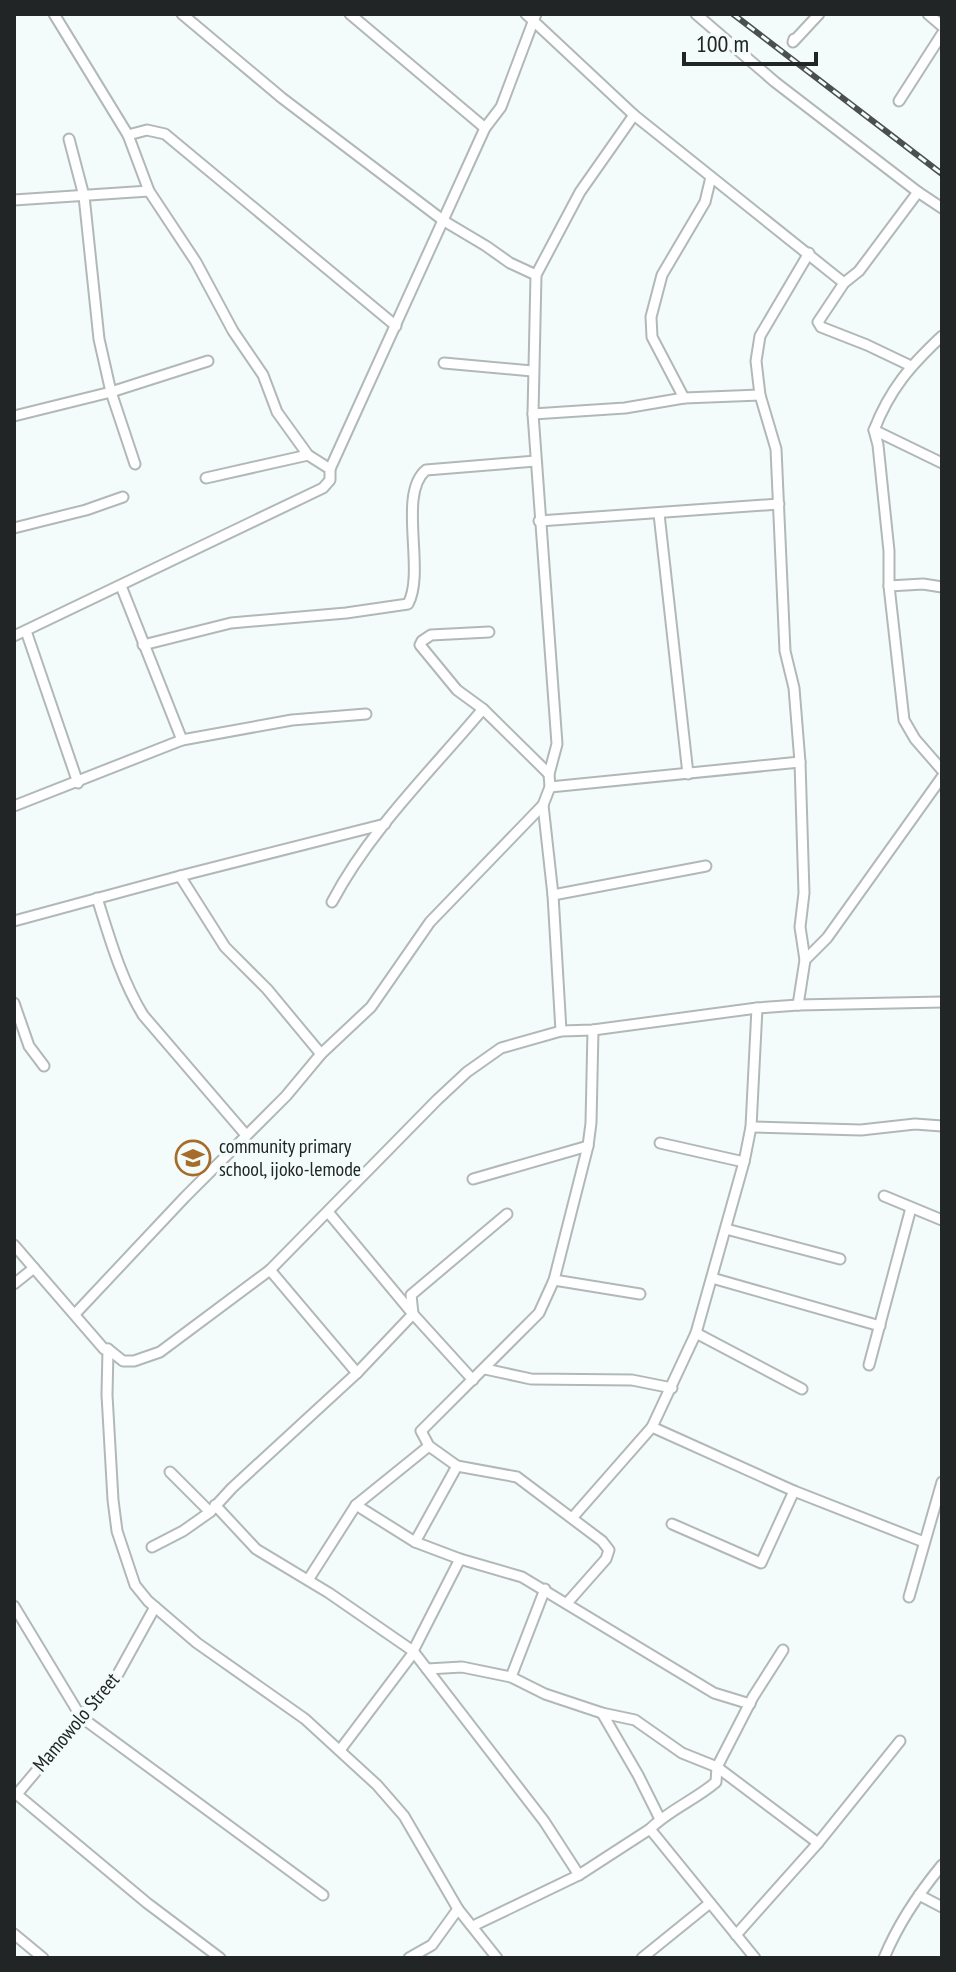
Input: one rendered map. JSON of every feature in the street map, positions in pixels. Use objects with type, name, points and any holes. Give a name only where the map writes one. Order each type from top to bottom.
[{"type":"street","points":[[54,14],[128,135],[149,191],[196,262],[233,331],[263,375],[277,412],[308,455],[330,469]]},
{"type":"street","points":[[182,14],[282,98],[444,221],[510,263],[536,275]]},
{"type":"street","points":[[350,14],[485,128]]},
{"type":"street","points":[[696,14],[775,82],[942,208]]},
{"type":"street","points":[[794,39],[793,42],[819,14]]},
{"type":"street","points":[[928,14],[942,26]]},
{"type":"street","points":[[14,636],[323,488],[330,480],[330,469],[485,128],[501,107],[532,16],[634,115],[844,283]]},
{"type":"street","points":[[899,101],[942,34]]},
{"type":"street","points":[[75,1314],[286,1096],[321,1054],[371,1007],[430,922],[543,805],[550,787],[549,774],[557,744],[533,414],[536,275],[580,192],[634,115]]},
{"type":"street","points":[[128,135],[147,130],[165,134],[396,326]]},
{"type":"street","points":[[69,139],[84,196],[99,339],[111,392],[135,464]]},
{"type":"street","points":[[684,398],[652,337],[651,317],[662,275],[705,202],[711,177]]},
{"type":"street","points":[[14,200],[149,191]]},
{"type":"street","points":[[911,366],[821,327],[818,322],[844,283],[859,271],[918,192]]},
{"type":"street","points":[[798,1005],[805,960],[800,927],[804,893],[800,762],[794,688],[785,651],[776,449],[760,395],[756,361],[760,336],[809,253]]},
{"type":"street","points":[[942,336],[911,366],[886,401],[874,430],[889,551],[889,586],[904,720],[915,739],[942,770]]},
{"type":"street","points":[[14,416],[176,374],[208,361]]},
{"type":"street","points":[[444,363],[532,371]]},
{"type":"street","points":[[533,414],[625,408],[684,398],[760,395]]},
{"type":"street","points":[[874,430],[942,463]]},
{"type":"street","points":[[206,478],[308,455]]},
{"type":"street","points":[[143,645],[231,623],[408,604],[415,592],[413,510],[420,475],[426,470],[536,461]]},
{"type":"street","points":[[14,528],[123,497]]},
{"type":"street","points":[[539,521],[779,504]]},
{"type":"street","points":[[659,514],[688,774]]},
{"type":"street","points":[[889,586],[923,584],[942,587]]},
{"type":"street","points":[[121,586],[182,740]]},
{"type":"street","points":[[26,631],[78,783]]},
{"type":"street","points":[[489,632],[431,635],[420,645],[457,690],[483,709],[549,774]]},
{"type":"street","points":[[332,902],[348,871],[483,709]]},
{"type":"street","points":[[14,806],[182,740],[292,720],[366,714]]},
{"type":"street","points":[[550,787],[800,762]]},
{"type":"street","points":[[805,960],[836,926],[942,777]]},
{"type":"street","points":[[543,805],[553,895],[561,1031]]},
{"type":"street","points":[[15,919],[385,824]]},
{"type":"street","points":[[553,895],[706,866]]},
{"type":"street","points":[[180,876],[225,947],[267,989],[321,1054]]},
{"type":"street","points":[[97,898],[118,963],[143,1015],[246,1135]]},
{"type":"street","points":[[14,1245],[104,1349],[123,1361],[134,1361],[160,1352],[270,1270],[437,1100],[487,1057],[515,1043],[561,1031],[593,1030],[757,1008],[941,1001]]},
{"type":"street","points":[[14,1003],[29,1046],[44,1066]]},
{"type":"street","points":[[573,1517],[652,1427],[696,1333],[751,1127],[757,1008]]},
{"type":"street","points":[[568,1602],[606,1559],[609,1550],[573,1517],[517,1477],[457,1466],[429,1446],[421,1431],[539,1313],[554,1280],[588,1146],[593,1030]]},
{"type":"street","points":[[751,1127],[861,1130],[915,1124],[942,1126]]},
{"type":"street","points":[[660,1143],[744,1162]]},
{"type":"street","points":[[473,1179],[588,1146]]},
{"type":"street","points":[[884,1196],[942,1220]]},
{"type":"street","points":[[869,1365],[911,1208]]},
{"type":"street","points":[[328,1212],[473,1380]]},
{"type":"street","points":[[152,1547],[183,1531],[212,1509],[357,1373],[413,1314],[411,1295],[507,1214]]},
{"type":"street","points":[[726,1229],[840,1259]]},
{"type":"street","points":[[14,1284],[34,1268]]},
{"type":"street","points":[[270,1270],[357,1373]]},
{"type":"street","points":[[712,1278],[880,1326]]},
{"type":"street","points":[[554,1280],[640,1294]]},
{"type":"street","points":[[696,1333],[802,1389]]},
{"type":"street","points":[[108,1349],[107,1395],[117,1531],[135,1585],[155,1607],[197,1643],[305,1719],[377,1785],[404,1816],[458,1909],[497,1958]]},
{"type":"street","points":[[485,1369],[531,1379],[632,1380],[672,1388]]},
{"type":"street","points":[[652,1427],[794,1491],[924,1542]]},
{"type":"street","points":[[308,1580],[356,1505],[429,1446]]},
{"type":"street","points":[[415,1542],[457,1466]]},
{"type":"street","points":[[170,1472],[256,1549],[308,1580],[414,1652],[544,1821],[579,1875]]},
{"type":"street","points":[[909,1597],[942,1482]]},
{"type":"street","points":[[672,1524],[761,1563],[794,1491]]},
{"type":"street","points":[[356,1505],[415,1542],[522,1577],[714,1693],[750,1704]]},
{"type":"street","points":[[340,1750],[414,1652],[460,1559]]},
{"type":"street","points":[[511,1677],[545,1589]]},
{"type":"street","points":[[14,1606],[81,1717],[323,1895]]},
{"type":"street","name":"Mamowolo Street","points":[[15,1793],[118,1674],[155,1607]]},
{"type":"street","points":[[473,1926],[579,1875],[650,1829],[660,1819],[700,1796],[716,1782],[717,1767],[783,1650]]},
{"type":"street","points":[[427,1669],[462,1667],[511,1677],[545,1694],[602,1713],[635,1720],[682,1753],[717,1767],[818,1843]]},
{"type":"street","points":[[602,1713],[660,1819]]},
{"type":"street","points":[[736,1935],[818,1843],[900,1741]]},
{"type":"street","points":[[15,1793],[147,1903],[220,1958]]},
{"type":"street","points":[[650,1829],[755,1958]]},
{"type":"street","points":[[884,1958],[891,1940],[919,1895],[942,1865]]},
{"type":"street","points":[[919,1895],[942,1907]]},
{"type":"street","points":[[642,1958],[710,1903]]},
{"type":"street","points":[[409,1958],[432,1945],[458,1909]]},
{"type":"street","points":[[14,1934],[43,1958]]},
{"type":"railway","points":[[733,14],[942,174]]},
{"type":"place","name":"community primary school, ijoko-lemode","points":[[193,1158]]}]
